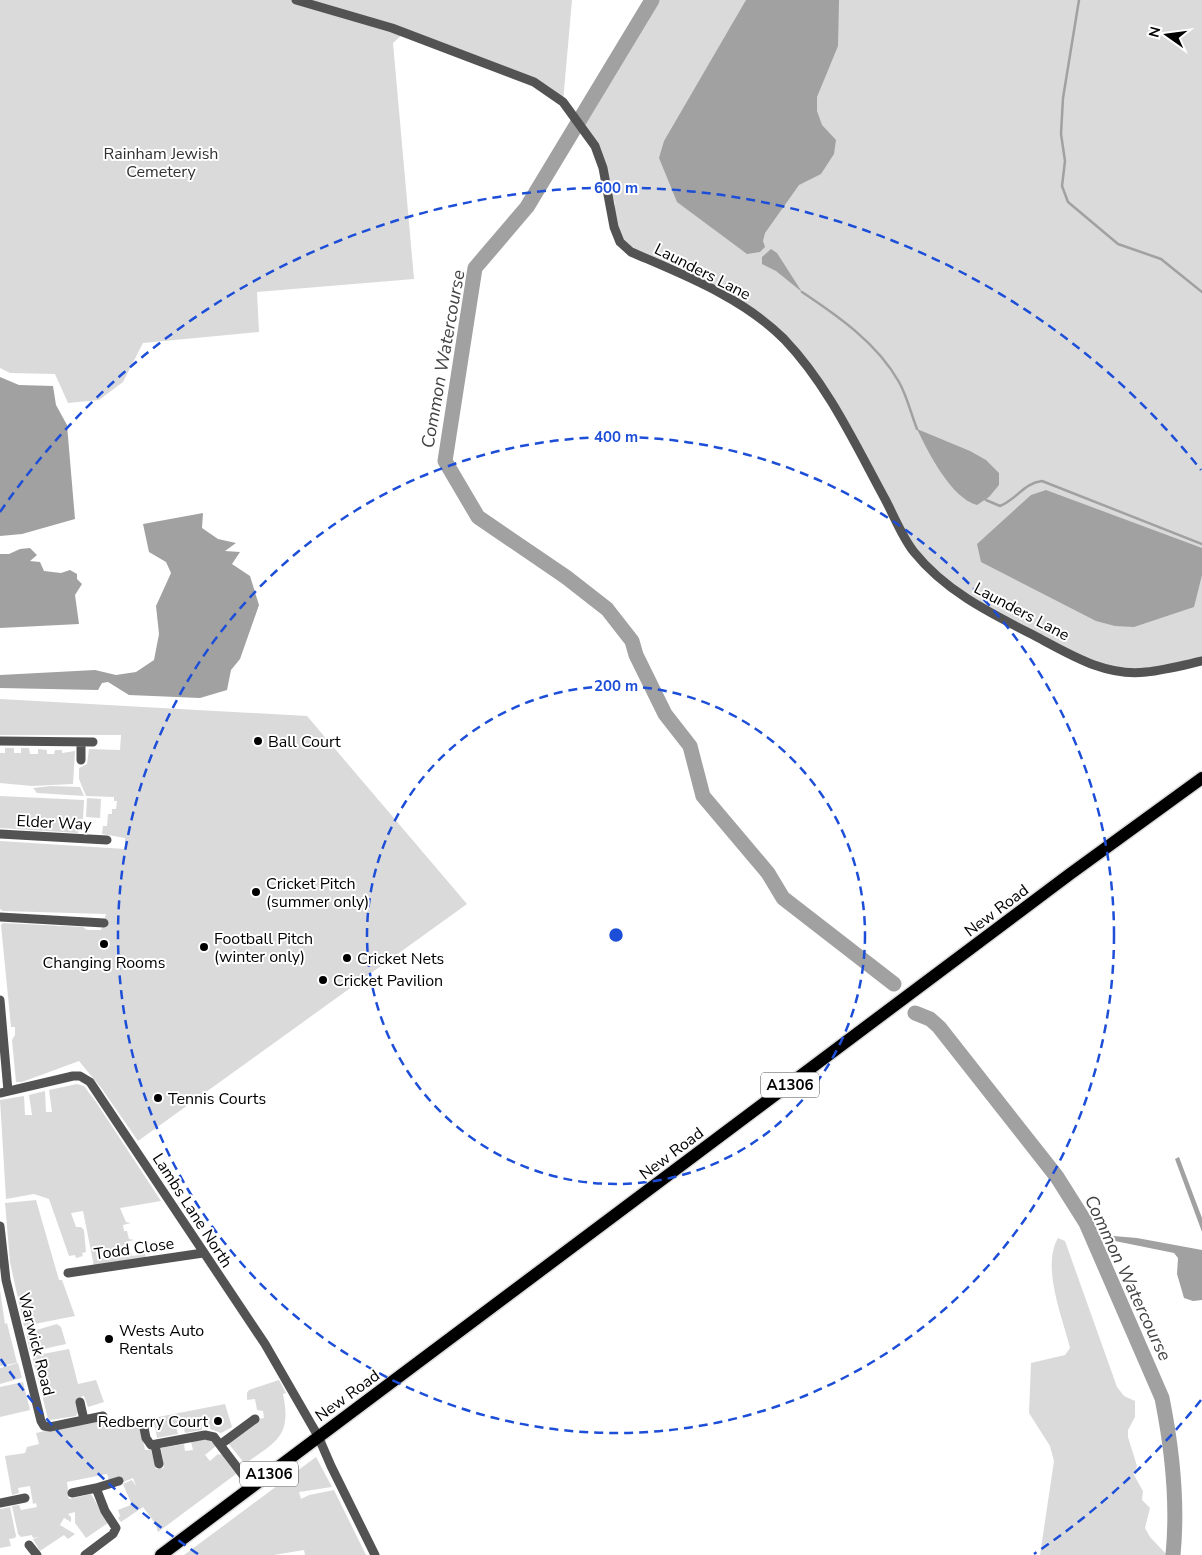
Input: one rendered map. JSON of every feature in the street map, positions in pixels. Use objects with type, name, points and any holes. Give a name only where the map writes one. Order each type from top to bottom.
[{"type":"main road","name":"New Road","points":[[161,1555],[1077,869],[1202,778]]},
{"type":"street","name":"Launders Lane","points":[[296,0],[392,28],[534,82],[563,102],[595,146],[603,168],[614,227],[620,242],[630,252],[728,297],[758,317],[784,340],[818,382],[838,412],[913,550],[937,576],[975,606],[1078,658],[1103,668],[1122,672],[1146,672],[1202,661]]},
{"type":"street","points":[[0,741],[93,742]]},
{"type":"street","points":[[81,742],[81,760]]},
{"type":"street","name":"Elder Way","points":[[0,834],[107,840]]},
{"type":"street","points":[[0,917],[104,923]]},
{"type":"street","points":[[0,1000],[4,1092]]},
{"type":"street","name":"Lambs Lane North","points":[[4,1092],[74,1076],[80,1076],[90,1082],[264,1344],[318,1436],[330,1466],[375,1555]]},
{"type":"street","name":"Warwick Road","points":[[0,1226],[6,1280],[41,1421],[44,1426],[50,1428],[103,1416]]},
{"type":"street","name":"Todd Close","points":[[68,1272],[203,1253]]},
{"type":"street","name":"Warwick Road","points":[[80,1402],[84,1420]]},
{"type":"street","points":[[221,1444],[255,1419]]},
{"type":"street","points":[[143,1423],[148,1442],[155,1445],[205,1435],[214,1437],[252,1487]]},
{"type":"street","points":[[155,1445],[158,1464]]},
{"type":"street","points":[[72,1493],[119,1481]]},
{"type":"street","points":[[85,1555],[113,1534],[116,1528],[105,1511],[96,1488]]},
{"type":"street","points":[[0,1503],[25,1498]]},
{"type":"street","points":[[29,1545],[37,1555]]},
{"type":"green space","name":"Rainham Jewish Cemetery","points":[[0,0],[572,0],[563,102],[534,82],[404,33],[393,43],[414,279],[257,292],[259,332],[143,343],[123,382],[99,400],[68,403],[55,374],[10,373],[0,368]]},
{"type":"green space","points":[[656,0],[1202,0],[1202,660],[1146,672],[1103,669],[975,606],[913,550],[818,382],[758,317],[631,252],[614,227],[615,203],[585,125]]},
{"type":"green space","points":[[0,699],[307,716],[467,904],[138,1141],[102,1089],[79,1061],[22,1082],[16,1082],[12,1040],[15,1035],[15,1027],[11,1027],[1,925],[3,923],[83,927],[87,930],[101,930],[106,914],[3,911],[0,909],[0,841],[125,849],[125,838],[102,834],[103,826],[107,826],[108,814],[112,814],[112,809],[116,809],[117,801],[114,801],[114,797],[86,796],[79,779],[79,768],[87,764],[89,749],[120,750],[121,735],[0,735]]},
{"type":"green space","points":[[5,748],[14,748],[14,753],[21,753],[21,748],[29,748],[30,754],[38,754],[38,749],[47,750],[47,754],[54,754],[55,750],[62,750],[62,753],[75,751],[73,784],[32,786],[0,783],[0,753],[5,753]]},
{"type":"green space","points":[[51,786],[80,787],[84,796],[37,793],[33,788]]},
{"type":"green space","points":[[0,796],[84,800],[83,819],[79,819],[78,833],[0,828]]},
{"type":"green space","points":[[87,798],[101,799],[100,818],[86,817]]},
{"type":"green space","points":[[77,1084],[84,1086],[96,1102],[161,1201],[120,1208],[126,1222],[131,1223],[123,1225],[124,1231],[127,1231],[129,1239],[134,1240],[126,1242],[127,1248],[130,1248],[132,1256],[145,1254],[146,1258],[94,1266],[83,1211],[71,1213],[76,1227],[81,1227],[84,1230],[86,1252],[82,1253],[83,1256],[76,1258],[75,1255],[69,1256],[49,1199],[34,1194],[6,1199],[0,1100],[24,1096],[25,1115],[32,1115],[29,1095],[45,1091],[46,1112],[52,1112],[49,1090]]},
{"type":"green space","points":[[36,1200],[59,1280],[62,1280],[75,1316],[24,1326],[10,1262],[5,1203]]},
{"type":"green space","points":[[1058,1238],[1065,1241],[1117,1387],[1124,1396],[1135,1401],[1135,1417],[1128,1430],[1128,1437],[1137,1466],[1134,1475],[1143,1491],[1142,1500],[1150,1508],[1145,1528],[1150,1537],[1167,1555],[1040,1555],[1054,1461],[1050,1446],[1029,1413],[1031,1363],[1065,1355],[1070,1348],[1052,1278],[1053,1250]]},
{"type":"green space","points":[[0,1290],[5,1324],[7,1323],[17,1363],[0,1366]]},
{"type":"green space","points":[[57,1324],[61,1327],[66,1344],[30,1352],[26,1333]]},
{"type":"green space","points":[[69,1349],[78,1384],[96,1380],[104,1402],[88,1407],[84,1396],[77,1398],[79,1410],[76,1416],[50,1420],[48,1419],[32,1356]]},
{"type":"green space","points":[[18,1363],[22,1378],[0,1384],[0,1368]]},
{"type":"green space","points":[[279,1380],[286,1393],[283,1394],[285,1420],[283,1429],[273,1443],[245,1464],[228,1443],[258,1419],[264,1418],[263,1411],[257,1410],[255,1399],[247,1400],[247,1393],[249,1390]]},
{"type":"green space","points":[[23,1382],[30,1410],[0,1417],[0,1387]]},
{"type":"green space","points":[[225,1404],[232,1427],[221,1433],[210,1429],[208,1420],[201,1422],[202,1430],[185,1433],[183,1425],[176,1427],[178,1434],[157,1438],[153,1418]]},
{"type":"green space","points":[[109,1417],[112,1426],[139,1421],[145,1450],[151,1450],[156,1469],[164,1468],[161,1448],[184,1444],[185,1451],[193,1450],[191,1442],[205,1440],[211,1441],[216,1446],[205,1455],[210,1461],[218,1454],[222,1455],[236,1474],[158,1532],[155,1523],[143,1507],[121,1522],[118,1518],[120,1516],[118,1510],[133,1504],[123,1484],[132,1480],[136,1486],[133,1478],[123,1482],[120,1477],[109,1481],[107,1474],[67,1482],[69,1499],[91,1494],[108,1523],[86,1538],[75,1523],[75,1512],[68,1514],[71,1517],[71,1522],[64,1518],[60,1525],[75,1534],[68,1539],[64,1535],[40,1551],[33,1539],[39,1537],[33,1538],[32,1535],[21,1537],[18,1534],[12,1506],[19,1505],[21,1510],[37,1507],[36,1503],[33,1504],[30,1486],[18,1488],[19,1493],[12,1495],[5,1456],[25,1453],[27,1447],[39,1444],[36,1433]]},
{"type":"green space","points":[[316,1457],[332,1487],[299,1492],[301,1499],[309,1495],[334,1490],[366,1555],[305,1555],[304,1550],[274,1555],[184,1555]]},
{"type":"green space","points":[[10,1507],[16,1536],[9,1539],[11,1546],[0,1548],[0,1509]]},
{"type":"shaded area","points":[[746,0],[839,0],[838,46],[817,97],[817,111],[822,125],[836,140],[834,154],[821,174],[799,185],[765,233],[763,241],[765,247],[760,252],[747,254],[677,202],[659,158],[664,141]]},
{"type":"shaded area","points":[[771,249],[777,253],[802,292],[776,271],[762,264],[762,257]]},
{"type":"shaded area","points":[[0,377],[19,385],[53,386],[56,405],[67,425],[75,519],[22,534],[0,536]]},
{"type":"shaded area","points":[[917,429],[970,451],[986,460],[999,473],[999,485],[989,497],[977,505],[967,501],[949,484],[941,473]]},
{"type":"shaded area","points":[[1046,490],[1202,548],[1202,575],[1194,607],[1134,627],[1115,626],[1096,621],[981,562],[977,544],[1031,495]]},
{"type":"shaded area","points":[[203,513],[202,528],[218,539],[236,543],[225,551],[240,552],[232,564],[250,576],[259,605],[240,659],[231,670],[227,690],[200,698],[129,695],[108,682],[102,683],[98,690],[0,688],[0,675],[95,670],[116,675],[136,672],[154,660],[159,634],[156,606],[171,573],[166,562],[149,552],[143,524]]},
{"type":"shaded area","points":[[30,548],[37,555],[30,561],[40,562],[44,571],[61,573],[70,570],[77,574],[77,579],[82,584],[75,595],[79,624],[0,628],[0,554],[9,554],[20,549]]},
{"type":"shaded area","points":[[1179,1157],[1202,1218],[1202,1232],[1175,1159]]},
{"type":"shaded area","points":[[1102,1235],[1137,1238],[1202,1250],[1202,1300],[1193,1301],[1184,1298],[1177,1274],[1178,1258],[1174,1253],[1105,1239]]},
{"type":"waterway","name":"Common Watercourse","points":[[652,0],[527,207],[475,268],[445,461],[478,517],[566,577],[607,609],[632,641],[636,655],[665,714],[690,746],[703,796],[768,873],[783,898],[894,984]]},
{"type":"waterway","points":[[1079,0],[1063,98],[1061,134],[1065,161],[1062,186],[1068,202],[1118,244],[1161,259],[1202,292]]},
{"type":"waterway","points":[[802,292],[856,331],[880,355],[902,387],[917,429]]},
{"type":"waterway","points":[[986,500],[1000,506],[1030,485],[1042,481],[1202,544]]},
{"type":"waterway","name":"Common Watercourse","points":[[915,1013],[930,1019],[939,1027],[1057,1177],[1086,1223],[1162,1398],[1169,1436],[1173,1476],[1175,1516],[1173,1555]]},
{"type":"place","name":"Ball Court","points":[[258,741]]},
{"type":"place","name":"Cricket Pitch (summer only)","points":[[256,892]]},
{"type":"place","name":"Changing Rooms","points":[[104,944]]},
{"type":"place","name":"Football Pitch (winter only)","points":[[204,947]]},
{"type":"place","name":"Cricket Nets","points":[[347,958]]},
{"type":"place","name":"Cricket Pavilion","points":[[323,980]]},
{"type":"place","name":"Tennis Courts","points":[[158,1098]]},
{"type":"place","name":"Wests Auto Rentals","points":[[109,1339]]},
{"type":"place","name":"Redberry Court","points":[[218,1421]]}]
